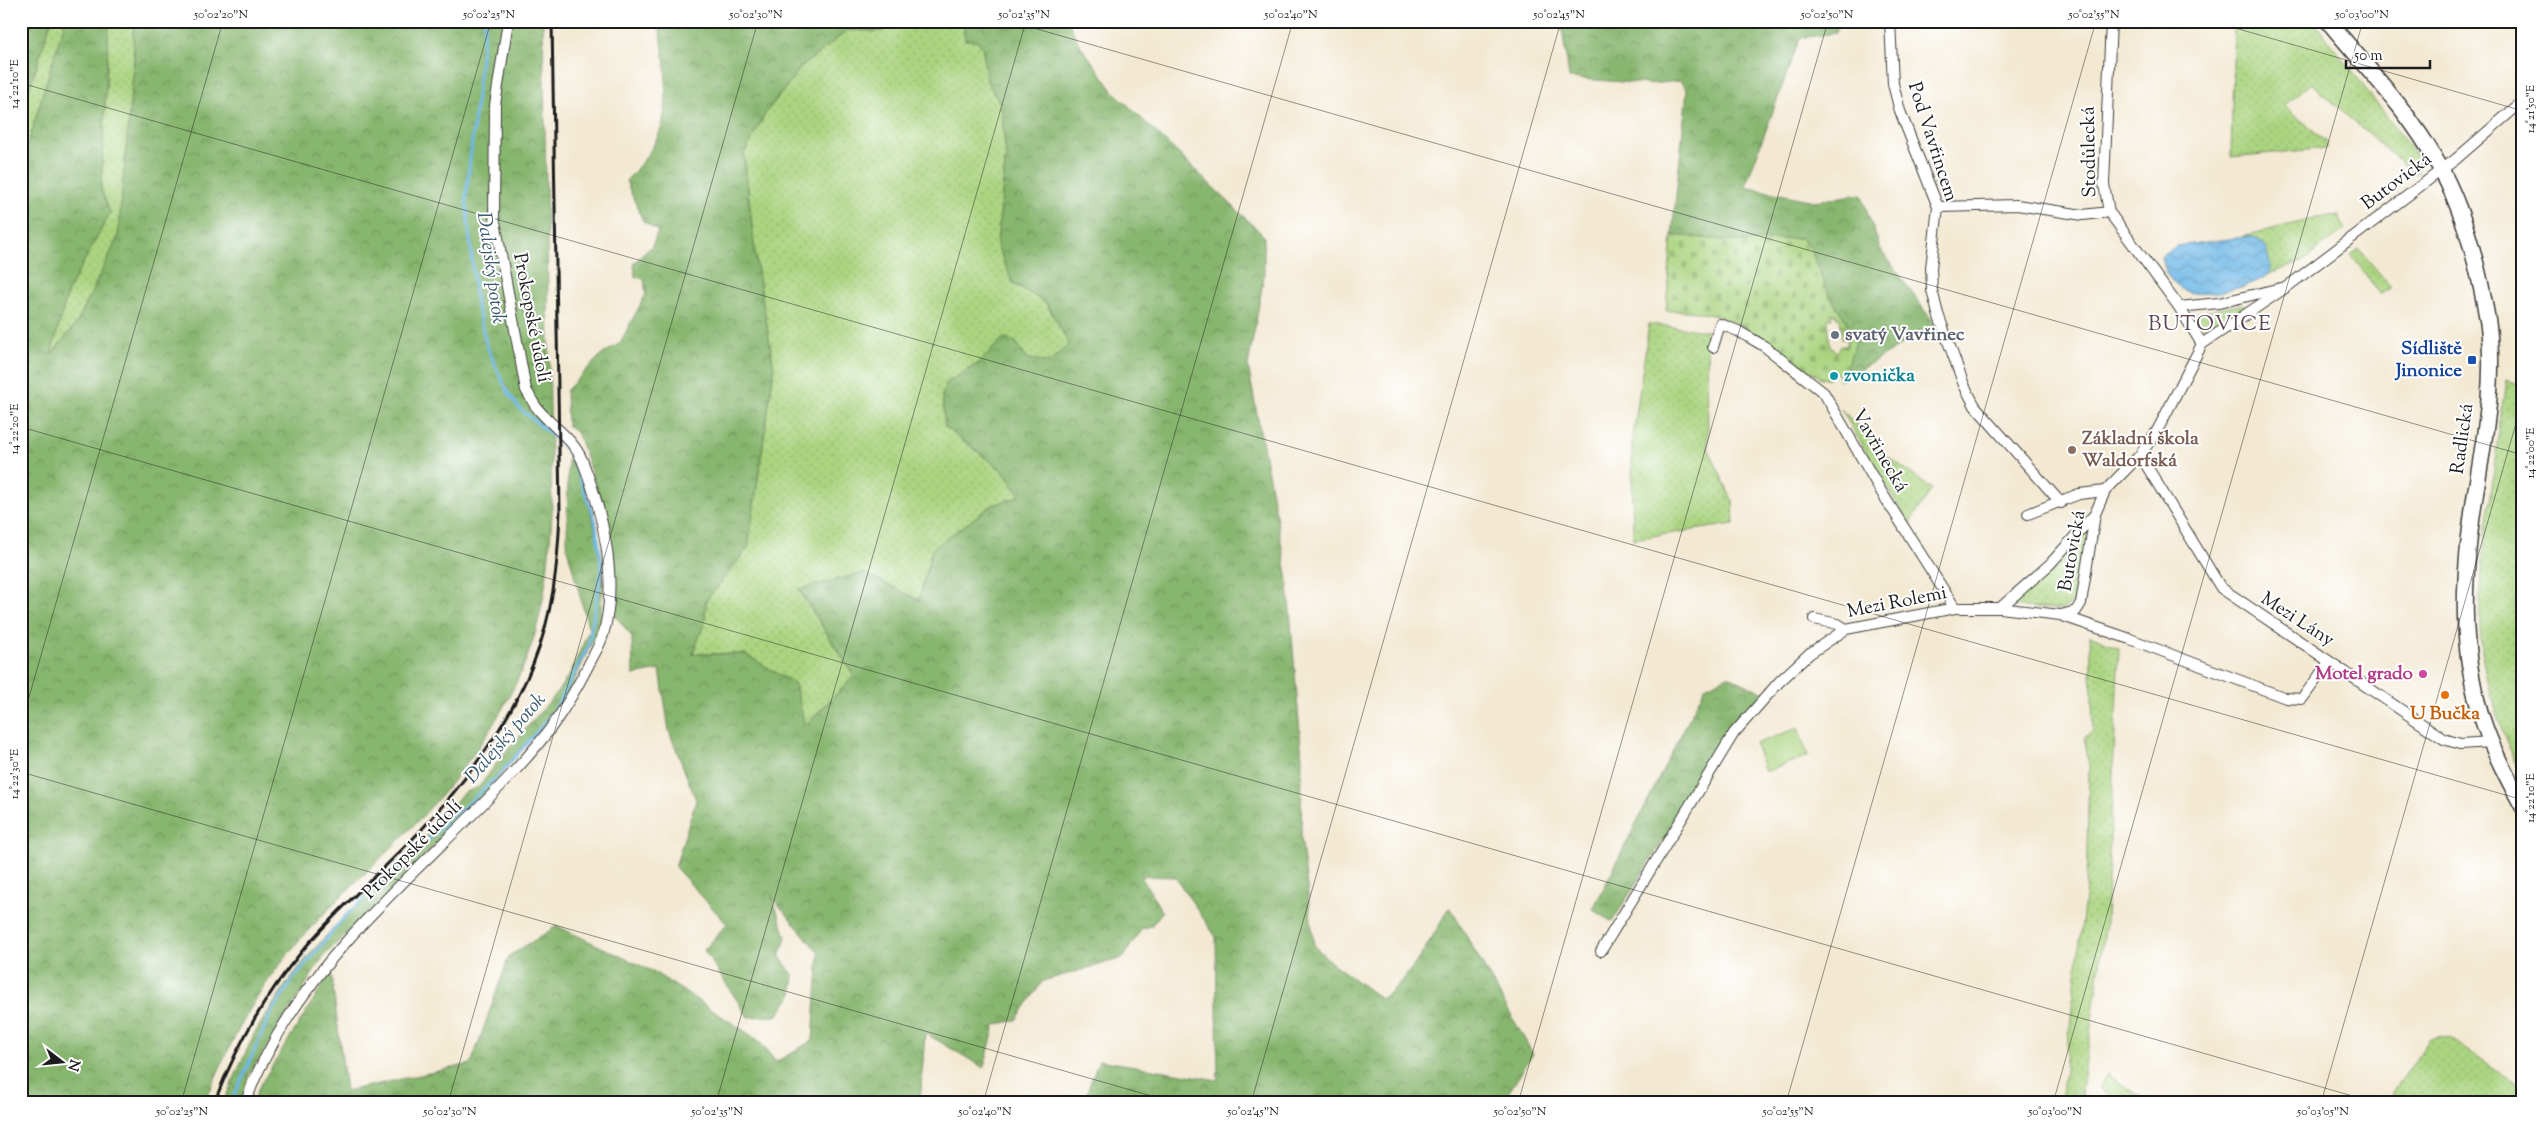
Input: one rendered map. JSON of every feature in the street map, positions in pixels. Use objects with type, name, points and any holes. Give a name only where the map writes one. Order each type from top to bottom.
[{"type":"main road","name":"Radlická","points":[[2328,21],[2410,120],[2442,170],[2466,229],[2474,257],[2488,325],[2488,406],[2466,565],[2464,623],[2469,665],[2476,697],[2490,742],[2523,807]]},
{"type":"street","name":"Prokopské údolí","points":[[246,1103],[253,1079],[265,1058],[286,1022],[325,965],[543,741],[574,694],[603,636],[608,606],[609,568],[599,512],[582,459],[567,436],[537,408],[526,390],[494,216],[494,105],[508,21]]},
{"type":"street","name":"Pod Vavřincem","points":[[1890,21],[1896,93],[1938,207],[1932,250],[1932,290],[1938,314],[1964,386],[1974,406],[2061,503]]},
{"type":"street","name":"Stodůlecká","points":[[2111,21],[2104,184],[2109,212],[2179,306],[2202,344]]},
{"type":"street","name":"Butovická","points":[[2060,615],[2076,611],[2081,604],[2094,514],[2105,491],[2140,455],[2170,409],[2202,344],[2288,286],[2442,170],[2523,101]]},
{"type":"street","points":[[1938,207],[2017,204],[2083,215],[2109,212]]},
{"type":"street","name":"Butovická","points":[[2179,306],[2219,303],[2288,286]]},
{"type":"street","name":"Vavřinecká","points":[[1713,347],[1720,324],[1738,331],[1764,346],[1824,393],[1882,493],[1955,608]]},
{"type":"street","name":"Mezi Lány","points":[[2140,455],[2221,588],[2449,742],[2460,744],[2490,742]]},
{"type":"street","points":[[2028,514],[2061,503],[2079,494],[2105,491]]},
{"type":"street","points":[[2000,608],[2050,564],[2094,514]]},
{"type":"street","name":"Mezi Rolemi","points":[[1601,951],[1734,733],[1779,682],[1809,654],[1846,629],[1955,608],[2000,608],[2060,615],[2130,639],[2286,698],[2302,699],[2329,662]]},
{"type":"street","points":[[1814,620],[1838,624],[1846,629]]},
{"type":"green space","points":[[21,21],[51,21],[21,114]]},
{"type":"green space","points":[[51,21],[65,21],[21,167],[21,114]]},
{"type":"green space","points":[[65,21],[109,21],[101,189],[110,213],[68,291],[51,355],[78,321],[118,237],[134,62],[133,21],[543,21],[552,512],[545,587],[538,624],[526,660],[505,705],[478,748],[431,807],[340,898],[282,961],[244,1019],[223,1060],[205,1103],[21,1103],[21,167]]},
{"type":"green space","points":[[109,21],[133,21],[134,62],[118,237],[78,321],[50,356],[68,291],[110,213],[101,189]]},
{"type":"green space","points":[[658,21],[901,21],[880,31],[848,30],[801,67],[765,114],[744,154],[755,254],[774,369],[748,548],[706,601],[705,621],[693,654],[745,654],[795,684],[805,726],[854,676],[799,589],[864,573],[919,600],[932,549],[991,506],[1020,496],[1003,471],[945,427],[942,395],[946,383],[979,363],[1003,338],[1016,342],[1026,358],[1049,363],[1069,344],[1046,303],[1013,283],[997,245],[1006,155],[1001,105],[987,81],[983,49],[978,41],[965,40],[963,21],[1068,21],[1078,42],[1114,92],[1264,236],[1264,276],[1248,366],[1287,574],[1302,758],[1301,837],[1314,945],[1332,963],[1381,999],[1411,969],[1428,945],[1450,907],[1533,1054],[1502,1103],[1083,1103],[1099,1060],[1218,1080],[1216,937],[1175,877],[1141,876],[1162,912],[1151,926],[1141,929],[1123,958],[1043,981],[1016,1020],[995,1025],[984,1068],[925,1033],[920,1103],[253,1103],[259,1087],[331,972],[346,1091],[471,1064],[509,956],[557,926],[654,972],[758,1040],[776,1062],[813,1040],[819,953],[772,897],[786,936],[780,957],[794,976],[792,995],[777,1016],[748,1017],[704,950],[727,924],[675,867],[696,800],[669,731],[660,670],[633,675],[632,637],[612,611],[614,566],[605,513],[578,434],[567,425],[566,391],[600,356],[620,343],[646,294],[644,279],[635,277],[634,263],[652,246],[658,231],[643,221],[626,181],[653,146],[661,127],[664,113],[666,97],[665,65]]},
{"type":"green space","points":[[901,21],[963,21],[965,40],[978,41],[983,49],[987,81],[1001,105],[1006,155],[997,245],[1013,283],[1046,303],[1070,344],[1049,363],[1026,358],[1016,342],[1003,338],[979,363],[946,383],[942,395],[945,427],[1003,471],[1020,496],[991,506],[932,549],[919,600],[864,573],[799,590],[854,676],[804,727],[794,684],[745,654],[692,654],[705,621],[706,601],[748,548],[774,369],[755,254],[744,154],[765,114],[801,67],[848,30],[880,31]]},
{"type":"green space","points":[[1561,21],[1839,21],[1836,33],[1800,38],[1745,187],[1814,201],[1861,194],[1880,248],[1935,325],[1844,379],[1855,340],[1852,330],[1830,297],[1810,247],[1800,238],[1741,242],[1672,235],[1687,90],[1680,81],[1649,84],[1569,78]]},
{"type":"green space","points":[[2234,21],[2314,21],[2418,158],[2418,172],[2414,174],[2311,83],[2284,106],[2327,142],[2327,148],[2231,157]]},
{"type":"green space","points":[[2339,215],[2345,229],[2306,259],[2267,275],[2269,273],[2266,253],[2261,242],[2251,236],[2243,236],[2321,217]]},
{"type":"green space","points":[[1672,235],[1741,242],[1800,238],[1810,247],[1830,297],[1852,330],[1855,340],[1844,379],[1839,380],[1839,374],[1831,372],[1829,379],[1821,378],[1767,340],[1731,321],[1690,311],[1666,311]],"holes":[[[1831,314],[1836,314],[1837,318],[1840,318],[1842,339],[1847,339],[1847,346],[1841,346],[1837,352],[1830,347],[1828,319],[1832,318]]]},
{"type":"green space","points":[[2359,249],[2391,287],[2381,295],[2351,255]]},
{"type":"green space","points":[[2243,304],[2246,307],[2207,332],[2196,313]]},
{"type":"green space","points":[[1649,324],[1707,331],[1708,448],[1733,502],[1734,524],[1633,539],[1632,444]]},
{"type":"green space","points":[[2506,380],[2523,385],[2523,776],[2493,705],[2483,659],[2480,619],[2482,560]]},
{"type":"green space","points":[[1841,409],[1890,458],[1932,489],[1909,524]]},
{"type":"green space","points":[[568,454],[579,463],[604,565],[600,624],[568,695],[479,801],[323,957],[249,1075],[242,1103],[223,1103],[254,1034],[287,983],[309,955],[339,922],[427,835],[463,793],[479,787],[504,754],[555,695],[571,672],[589,630],[567,548]]},
{"type":"green space","points":[[2090,522],[2077,600],[2062,610],[2010,606]]},
{"type":"green space","points":[[2090,635],[2119,648],[2106,922],[2080,1103],[2061,1103],[2086,888],[2089,766],[2084,737],[2093,732]]},
{"type":"green space","points":[[1728,676],[1764,693],[1732,730],[1612,922],[1593,909],[1705,687]]},
{"type":"green space","points":[[1798,728],[1808,756],[1765,772],[1755,744]]},
{"type":"green space","points":[[2437,1036],[2450,1038],[2523,1089],[2523,1103],[2386,1103],[2429,1040]]},
{"type":"green space","points":[[2107,1074],[2150,1103],[2120,1103],[2098,1088]]},
{"type":"water","points":[[2251,236],[2263,245],[2271,270],[2262,279],[2253,283],[2215,293],[2202,294],[2181,289],[2172,282],[2166,271],[2162,256],[2176,246]]},
{"type":"waterway","name":"Dalejský potok","points":[[231,1103],[271,1013],[293,979],[347,914],[500,774],[554,712],[588,647],[602,568],[595,519],[572,458],[559,441],[520,409],[507,391],[487,347],[476,303],[466,197],[485,21]]},
{"type":"railway","points":[[214,1103],[242,1042],[276,985],[317,934],[422,829],[470,772],[512,708],[540,646],[553,589],[558,551],[560,512],[552,21]]},
{"type":"place","name":"svatý Vavřinec","points":[[1835,335]]},
{"type":"place","name":"Sídliště Jinonice","points":[[2472,360]]},
{"type":"place","name":"zvonička","points":[[1834,376]]},
{"type":"place","name":"Základní škola Waldorfská","points":[[2072,450]]},
{"type":"place","name":"Motel grado","points":[[2423,674]]},
{"type":"place","name":"U Bučka","points":[[2445,695]]},
{"type":"district","name":"BUTOVICE","points":[[2210,325]]}]
